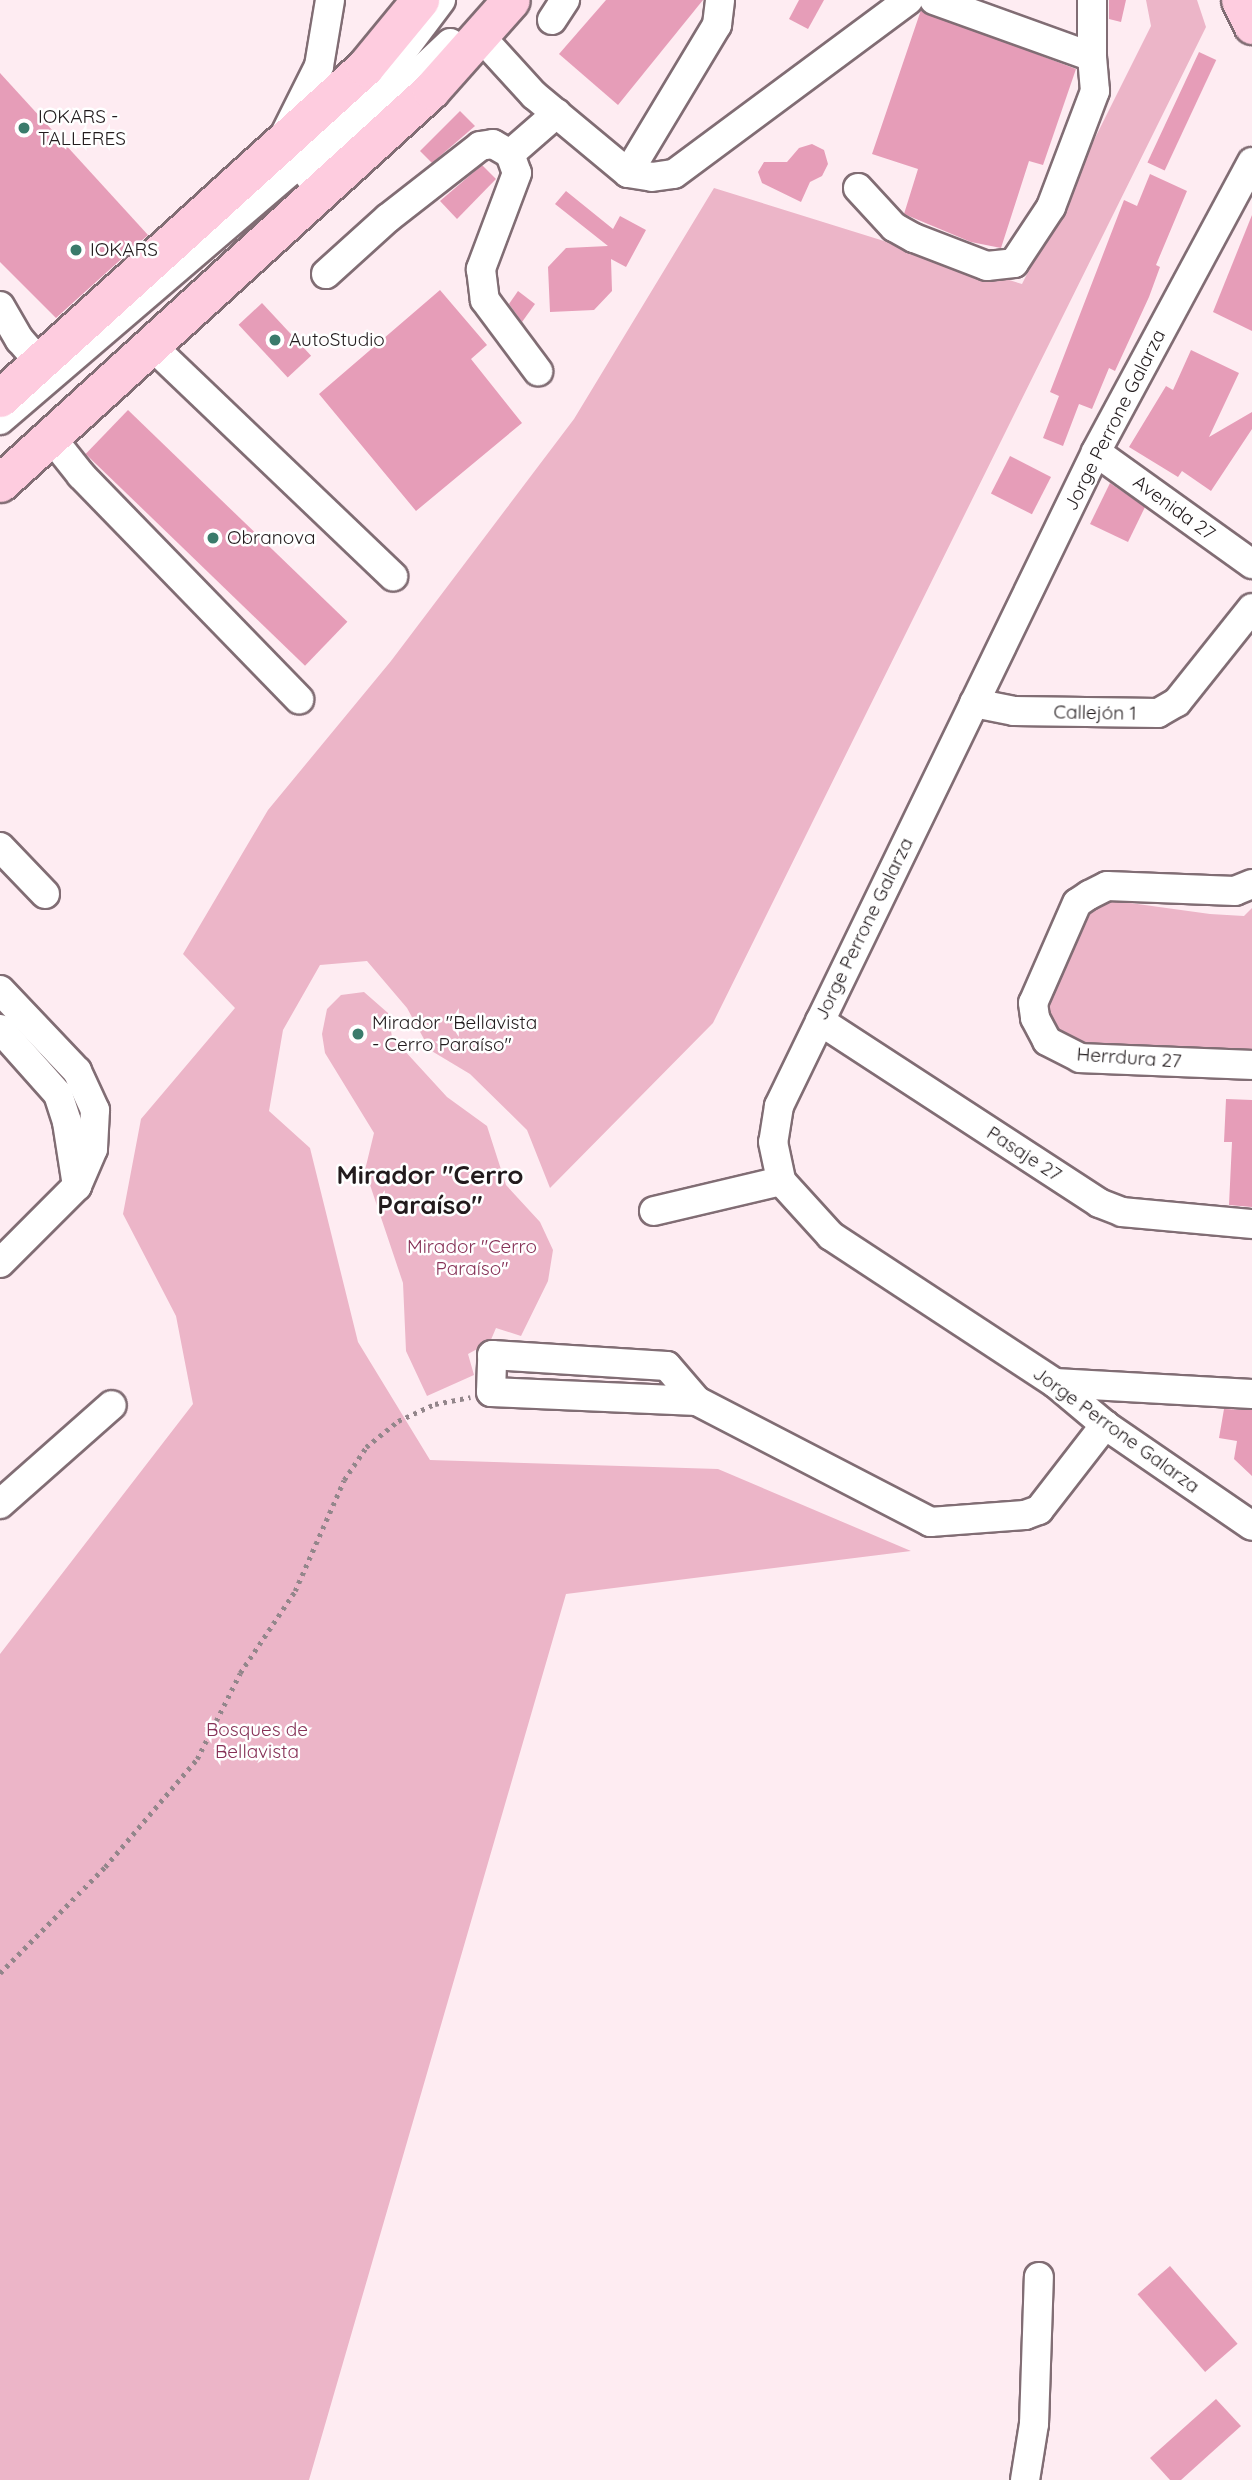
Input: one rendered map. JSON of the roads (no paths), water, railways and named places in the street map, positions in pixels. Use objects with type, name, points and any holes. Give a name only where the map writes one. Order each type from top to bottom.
[{"type":"main road","points":[[0,483],[372,145],[481,37],[511,0]]},
{"type":"main road","points":[[1240,0],[1252,25]]},
{"type":"main road","points":[[0,398],[435,4]]},
{"type":"street","points":[[280,144],[319,66],[330,0]]},
{"type":"street","points":[[0,459],[393,100],[487,0]]},
{"type":"street","points":[[628,173],[717,24],[720,0]]},
{"type":"street","points":[[481,37],[557,113],[628,173],[652,177],[674,174],[908,0]]},
{"type":"street","points":[[934,0],[1092,57]]},
{"type":"street","points":[[858,188],[894,227],[914,239],[987,266],[1014,263],[1051,207],[1095,91],[1092,0]]},
{"type":"street","points":[[0,421],[308,156],[384,76],[435,4]]},
{"type":"street","points":[[510,154],[557,113]]},
{"type":"street","points":[[326,274],[388,218],[480,146],[493,144],[510,154],[517,173],[481,269],[485,300],[538,371]]},
{"type":"street","name":"Jorge Perrone Galarza","points":[[1252,162],[1096,452],[820,1021],[774,1124],[775,1162],[781,1181],[831,1236],[1055,1383],[1105,1425],[1252,1526]]},
{"type":"street","points":[[0,306],[20,340],[40,362]]},
{"type":"street","points":[[151,345],[393,576]]},
{"type":"street","points":[[50,436],[81,475],[299,699]]},
{"type":"street","name":"Avenida 27","points":[[1096,452],[1252,564]]},
{"type":"street","name":"Callejón 1","points":[[974,703],[1014,711],[1158,713],[1177,702],[1252,608]]},
{"type":"street","points":[[0,847],[45,894]]},
{"type":"street","name":"Herrdura 27","points":[[1252,884],[1235,891],[1107,886],[1089,895],[1077,903],[1033,1003],[1035,1018],[1047,1041],[1080,1058],[1252,1065]]},
{"type":"street","points":[[0,990],[77,1071],[95,1110],[93,1149],[77,1186],[0,1263]]},
{"type":"street","name":"Pasaje 27","points":[[820,1021],[1099,1203],[1122,1212],[1252,1224]]},
{"type":"street","points":[[0,1029],[58,1094],[67,1122],[77,1186]]},
{"type":"street","points":[[654,1211],[781,1181]]},
{"type":"street","points":[[1055,1383],[1252,1394]]},
{"type":"street","points":[[491,1392],[697,1401],[910,1514],[947,1523],[1039,1510],[1105,1425]]},
{"type":"street","points":[[0,1504],[112,1405]]},
{"type":"street","points":[[1025,2480],[1034,2424],[1039,2277]]},
{"type":"place","name":"IOKARS - TALLERES","points":[[24,128]]},
{"type":"place","name":"IOKARS","points":[[76,250]]},
{"type":"place","name":"AutoStudio","points":[[275,340]]},
{"type":"place","name":"Obranova","points":[[213,538]]},
{"type":"place","name":"Mirador \"Bellavista - Cerro Paraíso\"","points":[[358,1034]]},
{"type":"district","name":"Mirador \"Cerro Paraíso\"","points":[[430,1190]]},
{"type":"park label","name":"Bosques de Bellavista","points":[[257,1741]]}]
